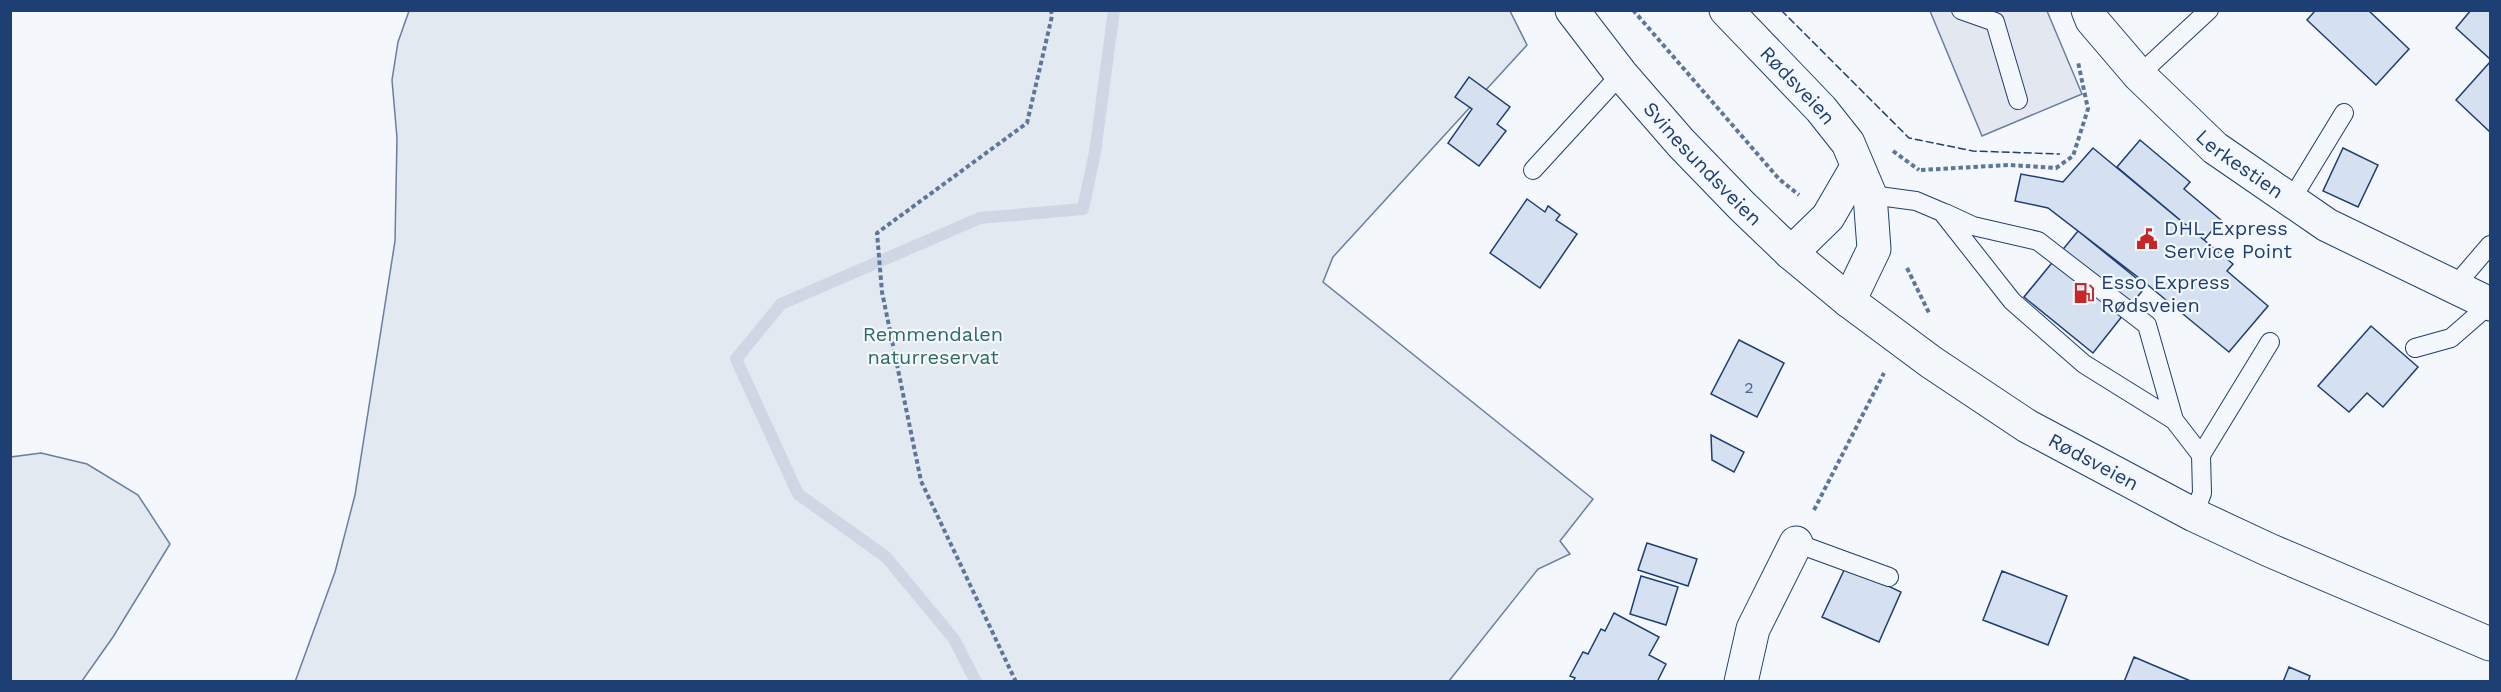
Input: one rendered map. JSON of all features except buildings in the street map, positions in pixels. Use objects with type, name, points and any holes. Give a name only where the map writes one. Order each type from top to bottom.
[{"type":"main road","name":"Svinesundsveien","points":[[1572,10],[1621,74],[1681,143],[1791,253],[1849,302]]},
{"type":"main road","name":"Rødsveien","points":[[1726,10],[1821,109],[1848,143],[1856,184],[1874,249],[1849,302],[2027,426],[2194,515],[2269,550],[2490,644]]},
{"type":"main road","name":"Lerkestien","points":[[2090,15],[2139,75],[2215,148],[2327,225],[2490,304]]},
{"type":"main road","points":[[1791,253],[1828,217],[1856,184]]},
{"type":"main road","points":[[1741,681],[1753,629],[1796,543]]},
{"type":"lane","points":[[1961,10],[1995,22],[2018,100]]},
{"type":"lane","points":[[2139,75],[2209,10]]},
{"type":"lane","points":[[1533,170],[1621,74]]},
{"type":"lane","points":[[2291,200],[2344,113]]},
{"type":"lane","points":[[1856,184],[1916,201],[1973,226],[2038,241],[2147,325],[2174,420]]},
{"type":"lane","points":[[1942,212],[2012,302],[2084,364],[2174,420],[2201,454]]},
{"type":"lane","points":[[2454,287],[2490,245]]},
{"type":"lane","points":[[2415,348],[2451,338],[2490,304]]},
{"type":"lane","points":[[2194,515],[2202,494],[2201,454],[2270,342]]},
{"type":"lane","points":[[1796,543],[1889,577]]},
{"type":"path","points":[[1016,681],[921,481],[882,292],[877,233],[1027,123],[1052,10]]},
{"type":"path","points":[[1634,10],[1779,179]]},
{"type":"path","points":[[1919,170],[2009,165],[2055,168],[2073,156],[2088,109],[2077,58],[2090,15]]},
{"type":"path","points":[[1796,543],[1882,376],[1904,342]]},
{"type":"green space","name":"Remmendalen naturreservat","points":[[409,11],[1510,11],[1527,45],[1333,257],[1323,282],[1593,499],[1560,541],[1570,554],[1538,569],[1449,681],[295,682],[335,572],[355,495],[395,241],[397,138],[392,80],[398,42]]},
{"type":"green space","points":[[41,453],[87,464],[138,495],[170,544],[113,637],[82,681],[11,681],[11,457]]},
{"type":"shaded area","points":[[1930,11],[2047,11],[2082,94],[1982,136]]},
{"type":"waterway","points":[[976,682],[954,639],[886,557],[798,494],[736,359],[781,304],[980,218],[1083,209],[1095,152],[1114,10]]},
{"type":"fence","points":[[1781,10],[1909,138],[1973,151],[2060,154]]},
{"type":"place","name":"DHL Express Service Point","points":[[2147,239]]},
{"type":"place","name":"Esso Express Rødsveien","points":[[2084,293]]}]
